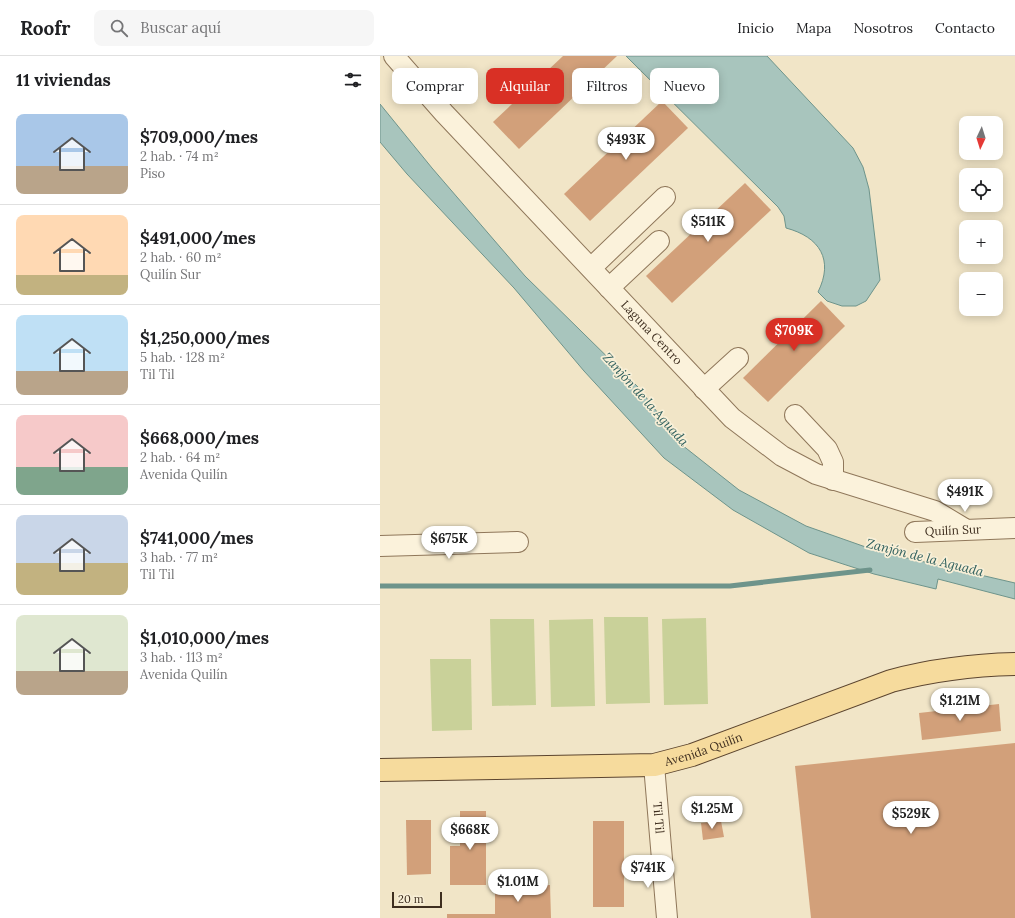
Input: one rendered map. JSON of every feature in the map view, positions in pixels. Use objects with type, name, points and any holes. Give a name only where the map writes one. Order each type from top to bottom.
[{"type":"main road","name":"Avenida Quilín","points":[[380,770],[654,765],[692,755],[891,681],[935,671],[967,666],[1015,664]]},
{"type":"street","name":"Laguna Centro","points":[[394,56],[444,113],[732,418],[782,456],[816,474],[935,511],[965,529]]},
{"type":"street","points":[[590,268],[665,197]]},
{"type":"street","points":[[610,288],[659,241]]},
{"type":"street","points":[[704,389],[738,358]]},
{"type":"street","points":[[795,415],[827,449],[833,462],[833,480]]},
{"type":"street","name":"Quilín Sur","points":[[916,532],[1015,528]]},
{"type":"street","points":[[380,546],[518,542]]},
{"type":"street","name":"Til Til","points":[[654,765],[667,918]]},
{"type":"green space","points":[[604,617],[648,617],[650,703],[606,704]]},
{"type":"green space","points":[[706,618],[708,704],[664,705],[662,619]]},
{"type":"green space","points":[[490,619],[534,619],[536,705],[492,706]]},
{"type":"green space","points":[[593,619],[595,706],[551,707],[549,620]]},
{"type":"green space","points":[[430,659],[471,659],[472,730],[432,731]]},
{"type":"water","points":[[626,56],[767,56],[853,148],[863,167],[869,189],[880,280],[866,301],[856,306],[842,306],[827,301],[818,292],[825,270],[821,251],[808,237],[786,228],[784,216],[778,207],[674,104],[719,104],[719,68],[650,68],[650,80],[642,72],[642,68],[638,68]]},
{"type":"water","name":"Zanjón de la Aguada","points":[[380,104],[432,168],[525,276],[639,388],[682,445],[739,490],[806,526],[877,551],[1015,583],[1015,599],[938,579],[936,589],[874,574],[809,553],[733,510],[664,458],[584,371],[514,288],[407,174],[380,142]]},
{"type":"building","points":[[563,56],[617,56],[604,68],[572,68],[572,99],[519,149],[493,122],[512,104],[564,104],[564,68],[550,68]]},
{"type":"building","points":[[659,104],[665,104],[688,128],[590,221],[564,194]]},
{"type":"building","points":[[745,183],[771,210],[672,303],[646,276]]},
{"type":"building","points":[[821,301],[845,326],[768,402],[743,378]]},
{"type":"building","points":[[999,704],[1001,731],[922,740],[919,713]]},
{"type":"building","points":[[1015,743],[1015,918],[811,918],[795,766]]},
{"type":"building","points":[[460,811],[486,811],[486,885],[450,885],[450,846],[460,846]]},
{"type":"building","points":[[406,820],[431,820],[431,874],[407,875]]},
{"type":"building","points":[[593,821],[624,821],[624,907],[593,907]]},
{"type":"building","points":[[721,821],[724,837],[703,840],[701,823]]},
{"type":"building","points":[[550,885],[551,918],[447,918],[447,914],[495,914],[495,887]]},
{"type":"waterway","points":[[380,586],[730,586],[870,570]]}]
